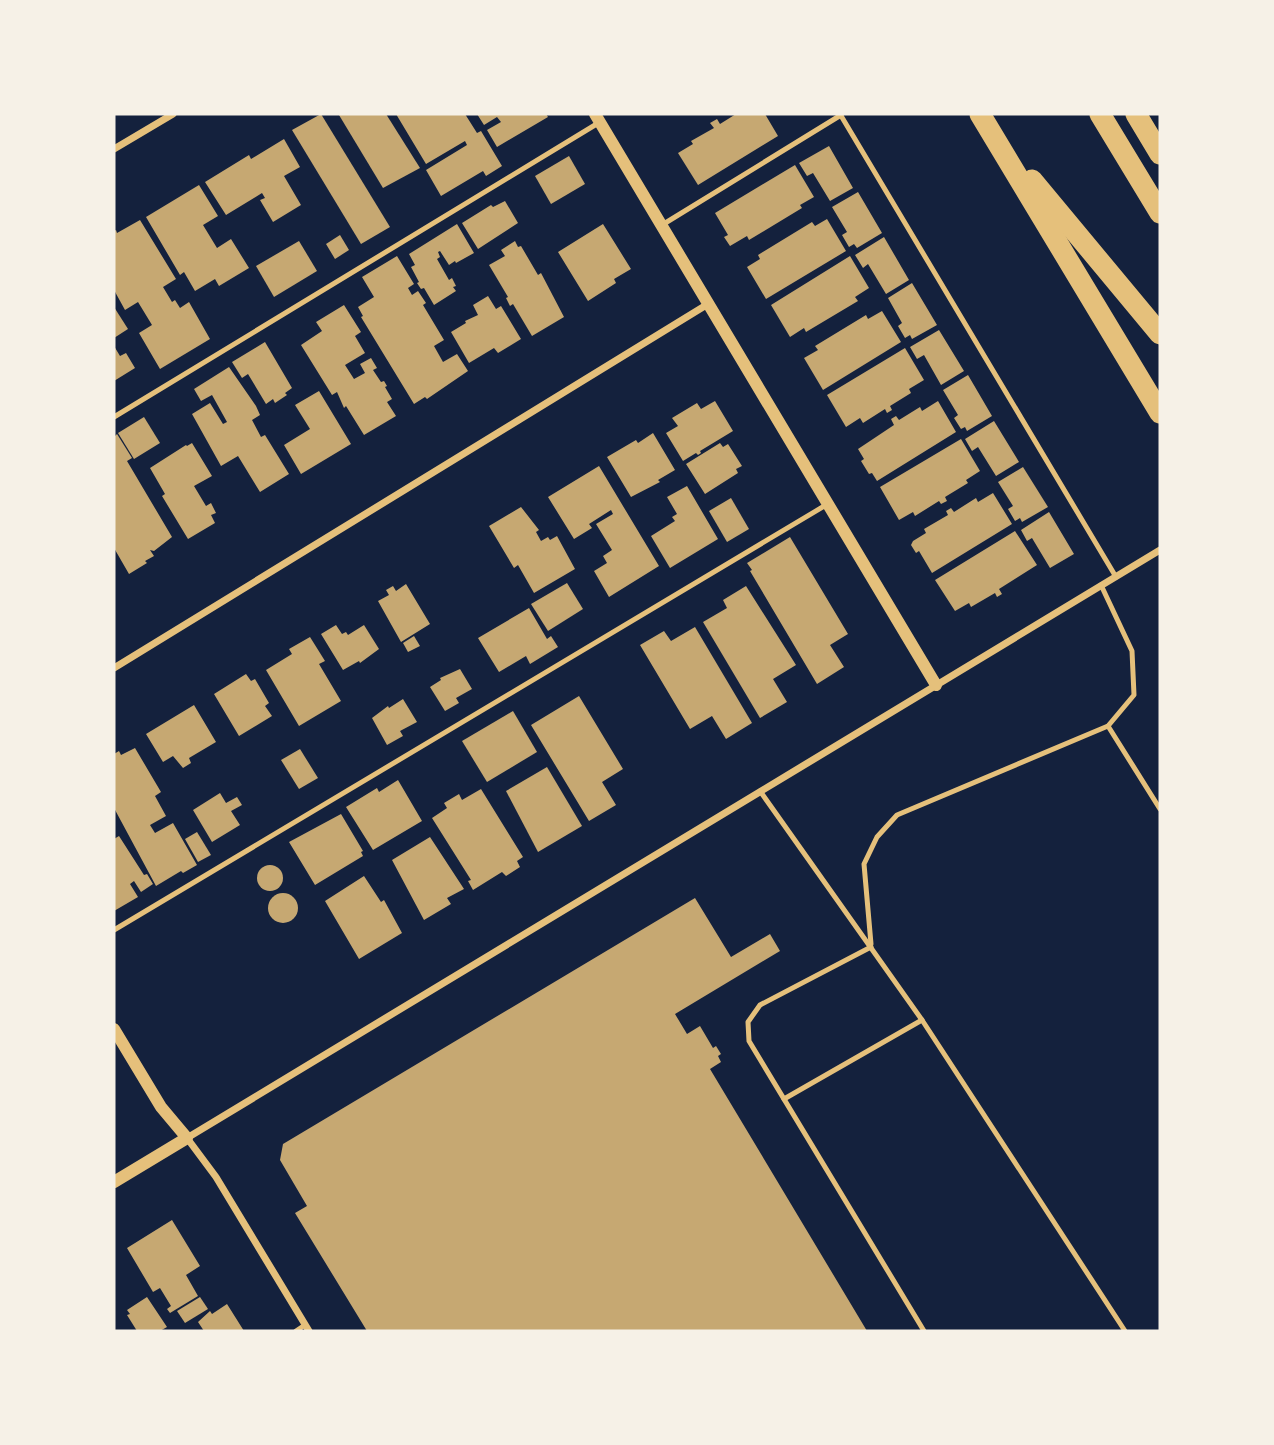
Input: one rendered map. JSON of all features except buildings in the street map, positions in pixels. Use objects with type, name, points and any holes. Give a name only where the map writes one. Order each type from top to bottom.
[{"type":"highway","points":[[1100,114],[1160,213]]},
{"type":"highway","points":[[1136,114],[1160,153]]},
{"type":"highway","points":[[984,121],[1160,334]]},
{"type":"highway","points":[[984,121],[1160,413]]},
{"type":"street","points":[[114,149],[173,114]]},
{"type":"street","points":[[598,118],[936,685]]},
{"type":"street","points":[[114,668],[708,304]]},
{"type":"street","points":[[114,1182],[1160,550]]},
{"type":"street","points":[[114,1029],[161,1107],[216,1177],[307,1328]]},
{"type":"lane","points":[[662,225],[841,115],[1116,577]]},
{"type":"lane","points":[[114,417],[598,118]]},
{"type":"lane","points":[[114,930],[828,504]]},
{"type":"lane","points":[[871,947],[864,864],[877,837],[897,816],[1108,726],[1133,695],[1132,651],[1101,585]]},
{"type":"lane","points":[[1108,726],[1160,809]]},
{"type":"lane","points":[[760,790],[922,1020],[1125,1331]]},
{"type":"lane","points":[[871,947],[760,1005],[748,1022],[749,1041],[925,1331]]},
{"type":"lane","points":[[784,1099],[922,1020]]},
{"type":"lane","points":[[296,1331],[307,1328]]}]
